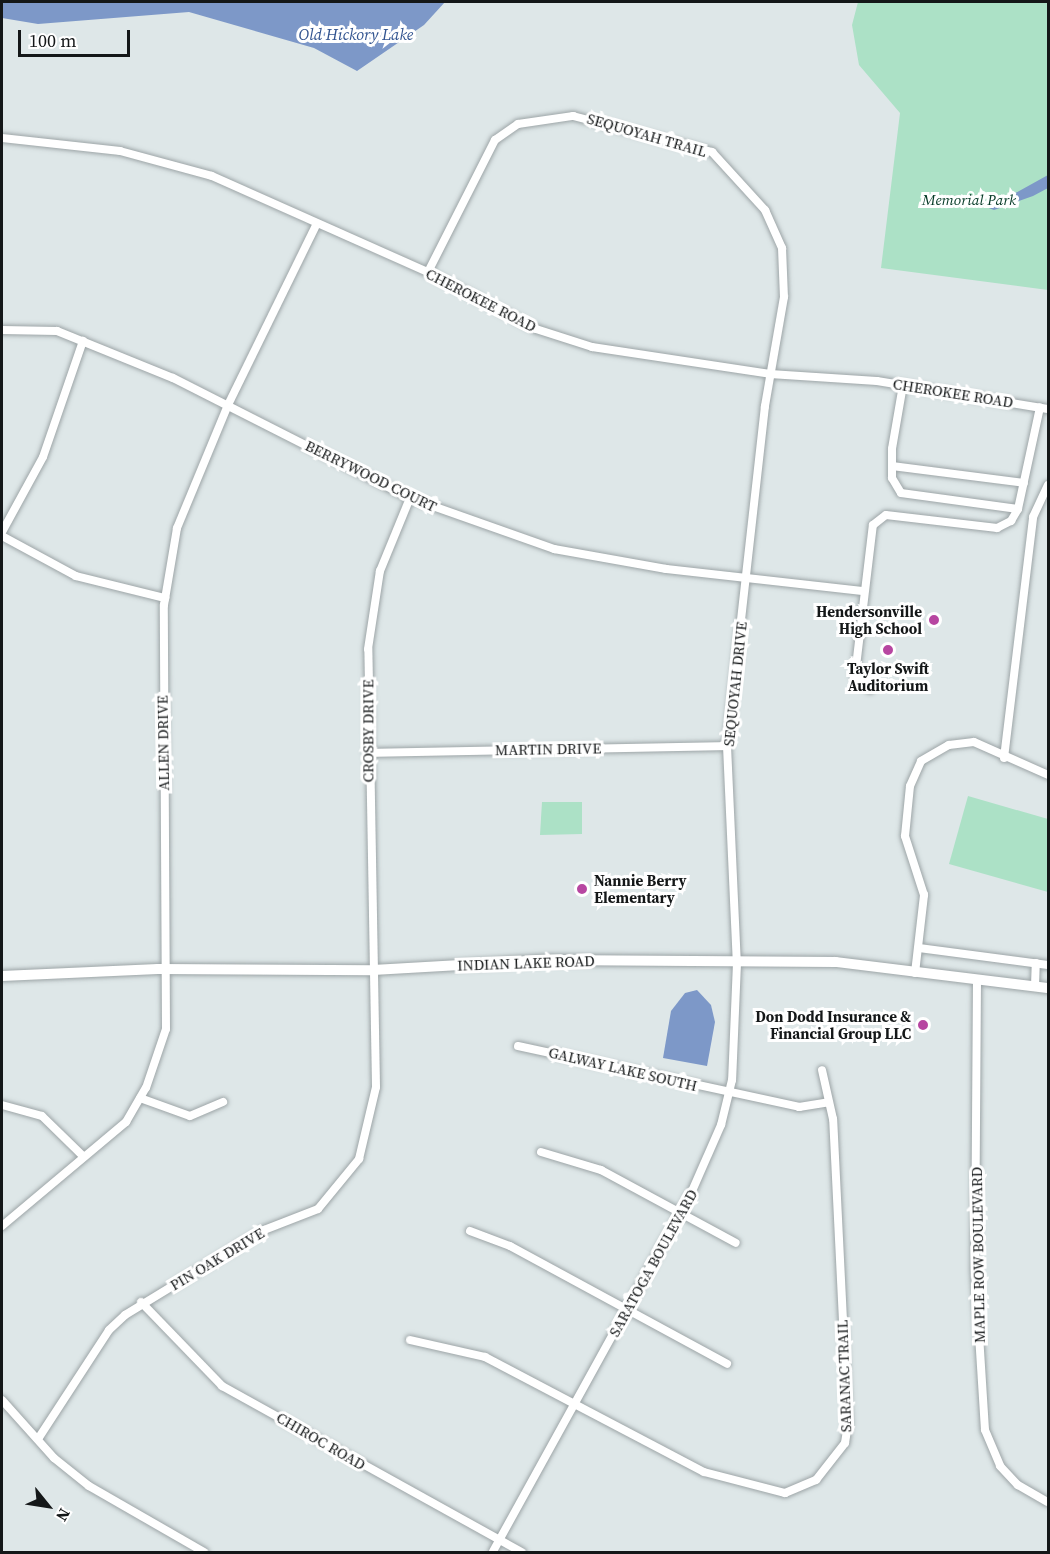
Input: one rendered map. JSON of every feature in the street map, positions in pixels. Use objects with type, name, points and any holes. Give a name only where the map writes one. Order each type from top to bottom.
[{"type":"street","name":"SEQUOYAH TRAIL","points":[[428,272],[479,163],[511,127],[573,116],[712,152],[765,210],[782,248],[784,297],[765,406]]},
{"type":"street","name":"CHEROKEE ROAD","points":[[2,138],[120,151],[189,170],[428,272],[565,339],[770,374],[903,385],[1044,408]]},
{"type":"street","name":"ALLEN DRIVE","points":[[2,1226],[126,1122],[140,1098],[166,1029],[165,598],[177,528],[228,405],[316,225]]},
{"type":"street","name":"BERRYWOOD COURT","points":[[2,330],[57,331],[83,341],[228,405],[410,498],[554,549],[747,578],[863,591]]},
{"type":"street","points":[[83,341],[43,457],[2,534],[76,576],[165,598]]},
{"type":"street","points":[[903,385],[892,466],[901,493],[1018,509]]},
{"type":"street","name":"SEQUOYAH DRIVE","points":[[737,963],[728,746],[765,406]]},
{"type":"street","points":[[870,689],[855,675],[863,591],[873,525],[886,515],[997,528],[1018,509],[1044,408]]},
{"type":"street","points":[[892,466],[1024,483]]},
{"type":"street","points":[[1004,758],[1033,517],[1048,485]]},
{"type":"street","name":"CROSBY DRIVE","points":[[373,970],[368,753],[373,606],[410,498]]},
{"type":"street","points":[[915,973],[924,896],[905,836],[913,775],[921,761],[949,745],[974,742],[1004,758],[1048,775]]},
{"type":"street","name":"MARTIN DRIVE","points":[[368,753],[728,746]]},
{"type":"street","points":[[918,948],[1048,965]]},
{"type":"street","name":"INDIAN LAKE ROAD","points":[[2,976],[165,969],[373,970],[549,960],[836,962],[1048,988]]},
{"type":"street","name":"SARATOGA BOULEVARD","points":[[493,1552],[681,1213],[708,1159],[737,1059],[737,963]]},
{"type":"street","points":[[1035,986],[1036,963]]},
{"type":"street","name":"PIN OAK DRIVE","points":[[38,1439],[109,1330],[141,1302],[264,1230],[318,1209],[358,1159],[376,1087],[373,970]]},
{"type":"street","name":"MAPLE ROW BOULEVARD","points":[[976,980],[975,1271],[986,1430],[1000,1466],[1018,1485],[1048,1502]]},
{"type":"street","name":"GALWAY LAKE SOUTH","points":[[518,1046],[800,1107],[829,1102]]},
{"type":"street","name":"SARANAC TRAIL","points":[[410,1340],[485,1357],[573,1407],[679,1461],[758,1489],[801,1490],[827,1469],[846,1443],[848,1423],[829,1102],[822,1070]]},
{"type":"street","points":[[140,1098],[190,1116],[223,1102]]},
{"type":"street","points":[[2,1106],[42,1116],[83,1156]]},
{"type":"street","points":[[541,1152],[602,1170],[736,1244]]},
{"type":"street","points":[[470,1232],[510,1246],[727,1364]]},
{"type":"street","name":"CHIROC ROAD","points":[[141,1302],[222,1386],[522,1552]]},
{"type":"street","points":[[2,1400],[38,1439],[89,1486],[204,1552]]},
{"type":"green space","name":"Memorial Park","points":[[858,2],[1048,2],[1048,290],[881,268],[900,113],[859,65],[852,25]]},
{"type":"green space","points":[[968,796],[1048,819],[1048,892],[949,864]]},
{"type":"green space","points":[[542,802],[582,802],[582,834],[540,835]]},
{"type":"water","name":"Old Hickory Lake","points":[[2,2],[445,2],[424,25],[357,71],[314,48],[189,12],[38,24],[2,18]]},
{"type":"water","points":[[1048,175],[1048,188],[994,210],[970,201],[999,202]]},
{"type":"water","points":[[697,990],[711,1005],[715,1022],[707,1066],[663,1058],[671,1011],[685,993]]},
{"type":"place","name":"Hendersonville High School","points":[[934,620]]},
{"type":"place","name":"Taylor Swift Auditorium","points":[[888,650]]},
{"type":"place","name":"Nannie Berry Elementary","points":[[582,889]]},
{"type":"place","name":"Don Dodd Insurance & Financial Group LLC","points":[[923,1025]]}]
